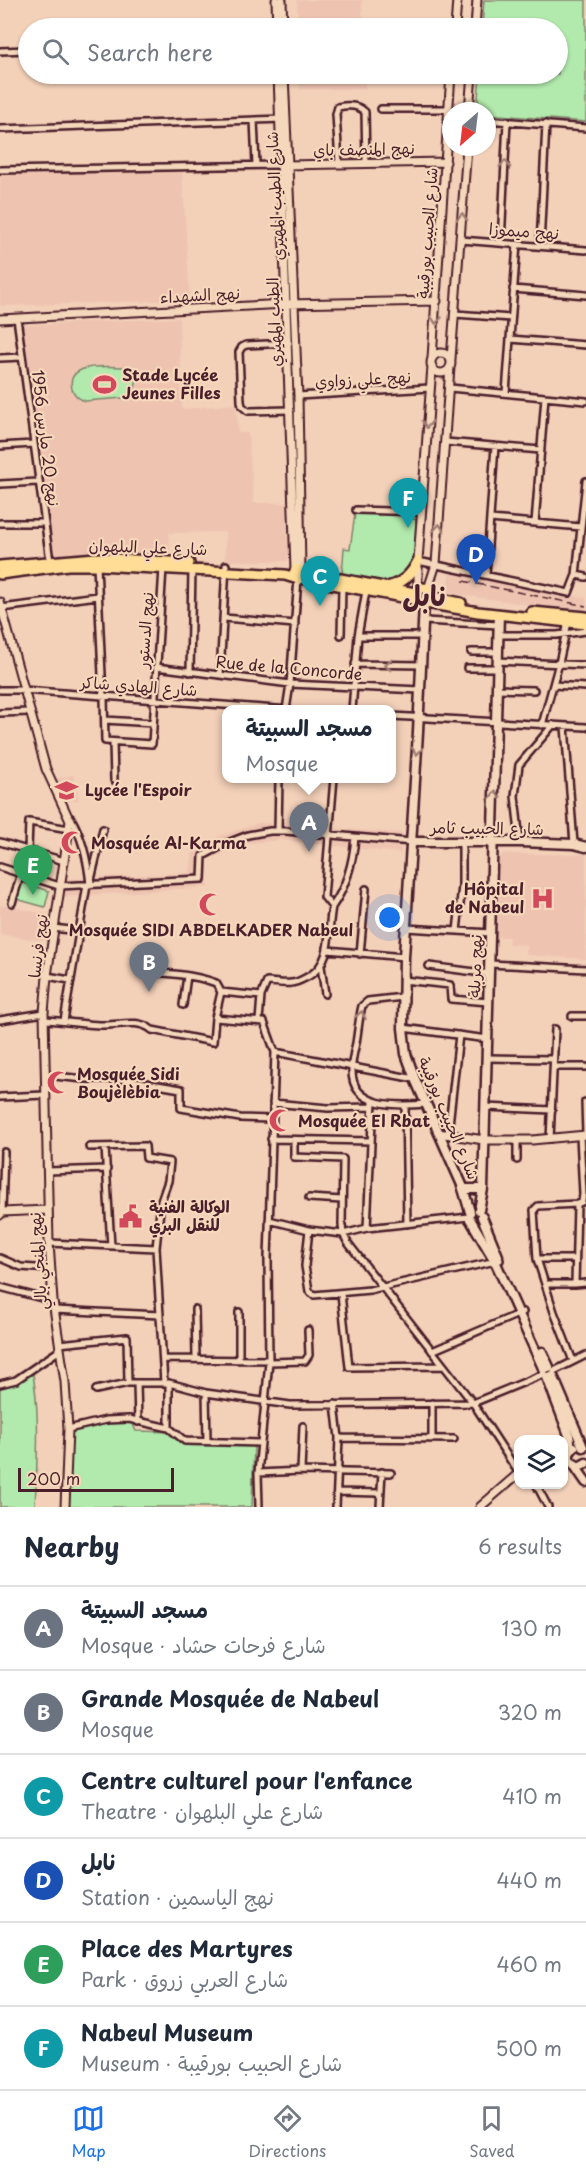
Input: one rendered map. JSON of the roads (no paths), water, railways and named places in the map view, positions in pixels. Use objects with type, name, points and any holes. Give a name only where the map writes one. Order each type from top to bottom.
[{"type":"main road","name":"شارع علي البلهوان","points":[[0,566],[96,558],[298,574],[382,587],[423,597]]},
{"type":"main road","points":[[382,587],[393,585],[404,579],[412,573],[418,561]]},
{"type":"main road","name":"شارع علي البلهوان","points":[[0,574],[97,564],[163,564],[192,569],[226,568]]},
{"type":"main road","name":"شارع علي البلهوان","points":[[298,574],[366,591],[413,599],[423,597]]},
{"type":"main road","points":[[423,597],[586,624]]},
{"type":"main road","name":"شارع الحبيب بورقيبة","points":[[423,597],[419,718],[404,957],[403,1028],[406,1054],[463,1190],[470,1216],[497,1260]]},
{"type":"main road","points":[[499,611],[586,617]]},
{"type":"main road","name":"نهج مربلة","points":[[480,1214],[488,1058],[499,611]]},
{"type":"main road","name":"شارع الحبيب ثامر","points":[[412,842],[562,844],[586,840]]},
{"type":"main road","name":"شارع الحبيب ثامر","points":[[574,843],[586,847]]},
{"type":"main road","points":[[463,1190],[483,1189]]},
{"type":"main road","points":[[470,1216],[477,1222],[480,1214]]},
{"type":"main road","points":[[480,1214],[497,1260],[585,1449]]},
{"type":"main road","points":[[549,1372],[568,1435]]},
{"type":"main road","points":[[568,1452],[576,1447],[585,1449]]},
{"type":"main road","points":[[570,1465],[582,1466],[586,1463]]},
{"type":"main road","points":[[570,1465],[586,1482]]},
{"type":"street","points":[[276,0],[277,18]]},
{"type":"street","points":[[282,0],[283,18]]},
{"type":"street","points":[[455,18],[457,0]]},
{"type":"street","points":[[476,18],[477,0]]},
{"type":"street","points":[[0,51],[18,50]]},
{"type":"street","points":[[0,129],[282,119],[279,84]]},
{"type":"street","name":"شارع الطيب المهيري","points":[[284,84],[282,119],[290,304],[298,396],[298,574]]},
{"type":"street","name":"شارع الحبيب بورقيبة","points":[[449,102],[450,84]]},
{"type":"street","points":[[470,102],[471,84]]},
{"type":"street","points":[[339,163],[336,114],[338,107],[348,106],[360,108],[364,112],[366,163]]},
{"type":"street","points":[[381,109],[442,109]]},
{"type":"street","points":[[254,120],[256,165]]},
{"type":"street","points":[[496,120],[586,128]]},
{"type":"street","points":[[501,243],[507,121]]},
{"type":"street","points":[[540,246],[546,124]]},
{"type":"street","name":"شارع الحبيب بورقيبة","points":[[423,597],[418,561],[447,156]]},
{"type":"street","name":"شارع الحبيب بورقيبة","points":[[423,597],[436,564],[466,156]]},
{"type":"street","name":"نهج المنصف باي","points":[[285,164],[446,162]]},
{"type":"street","points":[[0,170],[285,164]]},
{"type":"street","name":"نهج ميموزا","points":[[461,240],[586,250]]},
{"type":"street","points":[[506,393],[517,244]]},
{"type":"street","points":[[513,290],[586,295]]},
{"type":"street","name":"نهج الشهداء","points":[[0,318],[290,304],[437,301]]},
{"type":"street","name":"الطيب المهيري","points":[[290,304],[289,344],[298,574]]},
{"type":"street","points":[[455,314],[511,318]]},
{"type":"street","name":"نهج 20 مارس 1956","points":[[17,318],[50,561]]},
{"type":"street","points":[[510,339],[586,345]]},
{"type":"street","points":[[289,344],[242,347],[239,352],[240,400],[242,406],[248,411],[291,410]]},
{"type":"street","points":[[442,353],[449,356],[450,363],[440,372],[432,362],[442,353]]},
{"type":"street","points":[[0,358],[22,357]]},
{"type":"street","name":"نهج علي زواوي","points":[[298,396],[430,388]]},
{"type":"street","points":[[450,388],[586,401]]},
{"type":"street","points":[[535,523],[545,397]]},
{"type":"street","points":[[445,442],[541,450]]},
{"type":"street","points":[[0,446],[33,444]]},
{"type":"street","points":[[486,575],[495,446]]},
{"type":"street","points":[[418,561],[566,593],[572,589],[576,575],[586,481]]},
{"type":"street","points":[[0,484],[38,482]]},
{"type":"street","points":[[356,510],[421,512]]},
{"type":"street","points":[[490,519],[581,527]]},
{"type":"street","points":[[0,523],[44,523]]},
{"type":"street","points":[[97,564],[104,740],[152,744],[153,723],[105,720]]},
{"type":"street","name":"نهج الدستور","points":[[153,723],[163,564]]},
{"type":"street","points":[[220,675],[226,568]]},
{"type":"street","points":[[190,672],[192,569]]},
{"type":"street","points":[[287,705],[298,574]]},
{"type":"street","points":[[576,575],[586,577]]},
{"type":"street","points":[[341,635],[342,586]]},
{"type":"street","points":[[352,705],[358,636],[366,591]]},
{"type":"street","points":[[89,884],[89,868],[75,825],[50,779],[23,690],[1,605],[98,596]]},
{"type":"street","points":[[224,618],[295,624]]},
{"type":"street","points":[[424,621],[499,625]]},
{"type":"street","points":[[542,725],[560,663],[568,622]]},
{"type":"street","points":[[498,635],[565,634],[586,631]]},
{"type":"street","points":[[358,636],[423,636]]},
{"type":"street","points":[[471,652],[497,660],[586,665]]},
{"type":"street","points":[[467,668],[497,660]]},
{"type":"street","points":[[355,664],[421,665]]},
{"type":"street","name":"Rue de la Concorde","points":[[156,667],[290,684],[420,690]]},
{"type":"street","points":[[553,686],[586,687]]},
{"type":"street","points":[[496,689],[534,690]]},
{"type":"street","name":"شارع الهادي شاكر","points":[[0,690],[222,705]]},
{"type":"street","points":[[0,713],[30,712]]},
{"type":"street","points":[[396,716],[586,727]]},
{"type":"street","points":[[520,842],[515,796],[519,765],[553,725]]},
{"type":"street","points":[[565,726],[574,843]]},
{"type":"street","points":[[113,742],[114,780]]},
{"type":"street","points":[[278,831],[279,783]]},
{"type":"street","points":[[332,907],[324,897],[334,783]]},
{"type":"street","name":"نهج فرنسا","points":[[44,1016],[46,976],[70,821],[67,812]]},
{"type":"street","points":[[12,903],[28,850],[29,822],[69,829]]},
{"type":"street","points":[[63,1021],[79,932],[103,828]]},
{"type":"street","points":[[0,867],[59,886],[202,879],[203,856],[248,835],[278,831],[412,842]]},
{"type":"street","points":[[259,1020],[261,996],[268,981],[295,983],[321,966],[328,950],[328,926],[332,907],[348,880],[355,837]]},
{"type":"street","points":[[0,842],[64,861]]},
{"type":"street","points":[[458,931],[462,886],[462,843]]},
{"type":"street","points":[[360,954],[366,889]]},
{"type":"street","points":[[53,928],[79,932]]},
{"type":"street","points":[[406,928],[491,933]]},
{"type":"street","points":[[328,950],[404,957]]},
{"type":"street","points":[[490,964],[586,969]]},
{"type":"street","points":[[321,966],[325,994]]},
{"type":"street","points":[[429,966],[490,974]]},
{"type":"street","points":[[0,1020],[44,1016],[63,1021],[106,1025],[123,1023],[145,1025],[152,1030],[213,1042],[220,992],[216,983],[204,978],[140,972]]},
{"type":"street","points":[[46,976],[70,980]]},
{"type":"street","points":[[183,1005],[187,976]]},
{"type":"street","points":[[403,980],[450,985],[449,998],[451,999],[489,1002]]},
{"type":"street","points":[[220,992],[261,996]]},
{"type":"street","points":[[368,1228],[373,1104],[356,1086],[352,1067],[363,1005],[368,1001],[403,997]]},
{"type":"street","name":"نهج المنجي بالي","points":[[44,1016],[47,1210],[53,1302],[65,1382],[68,1429],[65,1507]]},
{"type":"street","points":[[572,1016],[586,1016]]},
{"type":"street","points":[[215,1018],[259,1020],[266,1023],[275,1052],[268,1258],[269,1361],[258,1473],[259,1507]]},
{"type":"street","points":[[403,1028],[488,1039]]},
{"type":"street","points":[[550,1139],[555,1029]]},
{"type":"street","points":[[448,1134],[459,1035]]},
{"type":"street","points":[[275,1052],[415,1079]]},
{"type":"street","points":[[488,1058],[554,1059]]},
{"type":"street","points":[[554,1067],[586,1067]]},
{"type":"street","points":[[45,1075],[84,1079],[122,1079],[181,1089],[181,1108],[240,1118],[272,1119]]},
{"type":"street","points":[[0,1097],[45,1095]]},
{"type":"street","points":[[573,1361],[537,1259],[535,1207],[582,1202],[585,1102]]},
{"type":"street","points":[[273,1103],[328,1108],[373,1104],[405,1106],[426,1104]]},
{"type":"street","points":[[405,1106],[407,1224]]},
{"type":"street","points":[[486,1107],[552,1110]]},
{"type":"street","points":[[438,1133],[484,1140],[584,1136]]},
{"type":"street","points":[[271,1139],[371,1142]]},
{"type":"street","points":[[294,1140],[294,1157],[343,1159],[343,1234],[473,1403],[514,1465]]},
{"type":"street","points":[[517,1140],[517,1160]]},
{"type":"street","points":[[89,1147],[145,1146],[146,1158],[170,1162],[168,1181],[161,1201],[156,1248],[168,1428]]},
{"type":"street","points":[[105,1147],[111,1246]]},
{"type":"street","points":[[4,1152],[1,1213],[47,1210]]},
{"type":"street","points":[[47,1171],[107,1169]]},
{"type":"street","points":[[309,1198],[342,1200]]},
{"type":"street","points":[[575,1284],[577,1204]]},
{"type":"street","points":[[269,1220],[309,1230],[343,1234],[368,1228],[470,1216]]},
{"type":"street","points":[[309,1230],[305,1266],[309,1292],[314,1295],[341,1294],[497,1260]]},
{"type":"street","points":[[49,1243],[156,1248]]},
{"type":"street","points":[[0,1258],[21,1267],[51,1269]]},
{"type":"street","points":[[537,1259],[575,1259]]},
{"type":"street","points":[[545,1284],[586,1284]]},
{"type":"street","points":[[0,1287],[53,1302]]},
{"type":"street","points":[[341,1294],[349,1367],[444,1366]]},
{"type":"street","points":[[195,1309],[196,1359]]},
{"type":"street","points":[[54,1310],[160,1316]]},
{"type":"street","points":[[239,1359],[240,1312]]},
{"type":"street","points":[[432,1351],[521,1313]]},
{"type":"street","points":[[163,1359],[305,1361],[309,1355],[308,1330]]},
{"type":"street","points":[[0,1384],[16,1380],[60,1347],[127,1337],[128,1383]]},
{"type":"street","points":[[96,1390],[128,1383],[166,1383],[206,1393],[290,1406],[473,1403],[586,1355]]},
{"type":"street","points":[[137,1383],[138,1422]]},
{"type":"street","points":[[206,1393],[207,1442]]},
{"type":"street","points":[[432,1403],[432,1439]]},
{"type":"street","points":[[335,1404],[339,1437],[336,1507]]},
{"type":"street","points":[[68,1429],[106,1420],[129,1419],[168,1428],[185,1442],[261,1443]]},
{"type":"street","points":[[301,1472],[303,1426]]},
{"type":"street","points":[[339,1437],[454,1439]]},
{"type":"street","points":[[380,1507],[382,1472]]},
{"type":"street","points":[[258,1473],[391,1473]]},
{"type":"street","points":[[480,1507],[514,1477]]},
{"type":"street","points":[[538,1489],[548,1507]]},
{"type":"street","points":[[337,1492],[380,1493]]},
{"type":"railway","points":[[463,581],[586,606]]},
{"type":"place","name":"Stade Lycée Jeunes Filles","points":[[104,384]]},
{"type":"place","name":"Nabeul Museum","points":[[408,528]]},
{"type":"place","name":"نابل","points":[[476,584]]},
{"type":"place","name":"Centre culturel pour l'enfance","points":[[320,606]]},
{"type":"place","name":"Lycée l'Espoir","points":[[67,790]]},
{"type":"place","name":"Mosquée Al-Karma","points":[[73,843]]},
{"type":"place","name":"مسجد السبيتة","points":[[309,852]]},
{"type":"place","name":"Place des Martyres","points":[[33,895]]},
{"type":"place","name":"Hôpital de Nabeul","points":[[542,898]]},
{"type":"place","name":"Mosquée SIDI ABDELKADER Nabeul","points":[[211,905]]},
{"type":"place","name":"Grande Mosquée de Nabeul","points":[[149,992]]},
{"type":"place","name":"Mosquée Sidi Boujèlèbia","points":[[59,1083]]},
{"type":"place","name":"Mosquée El Rbat","points":[[280,1121]]},
{"type":"place","name":"الوكالة الفنية للنقل البري","points":[[131,1216]]},
{"type":"district","name":"نابل","points":[[424,596]]}]
